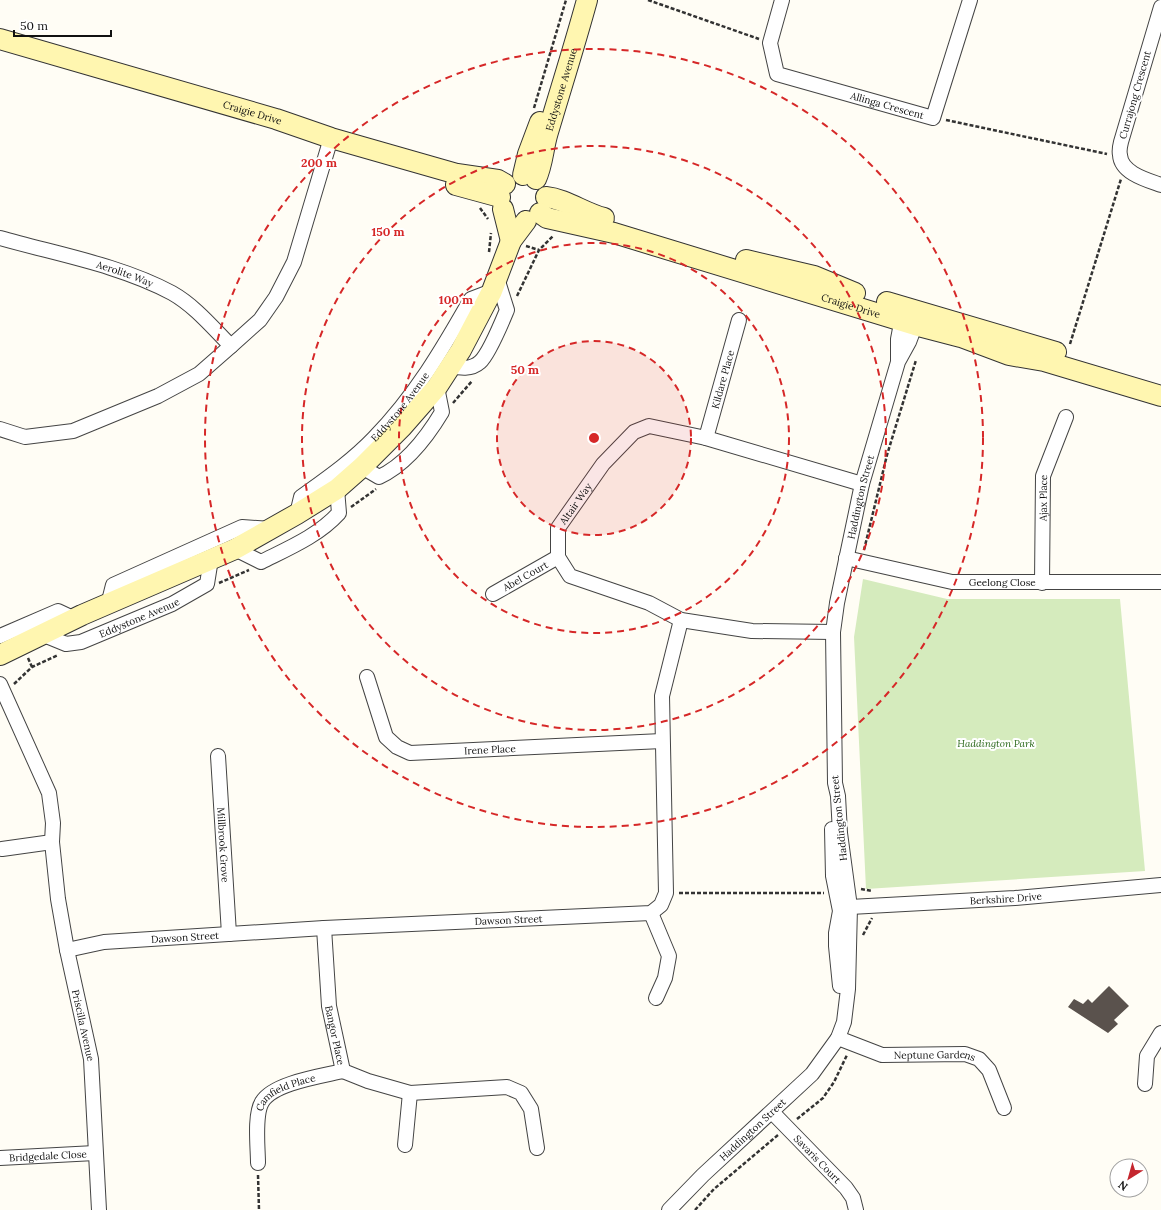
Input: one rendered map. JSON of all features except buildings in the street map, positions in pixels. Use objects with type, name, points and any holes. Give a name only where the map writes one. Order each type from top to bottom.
[{"type":"main road","name":"Eddystone Avenue","points":[[530,177],[528,154],[542,115],[575,0]]},
{"type":"main road","name":"Eddystone Avenue","points":[[530,177],[541,168],[547,134],[587,0]]},
{"type":"main road","name":"Craigie Drive","points":[[0,39],[276,119],[329,142],[493,202]]},
{"type":"main road","name":"Craigie Drive","points":[[0,50],[329,142]]},
{"type":"main road","points":[[530,177],[544,189],[537,210],[513,218],[493,202],[511,178],[530,177]]},
{"type":"main road","name":"Craigie Drive","points":[[537,210],[555,198],[589,214],[745,260],[794,270],[814,276],[847,291],[1009,355],[1044,361],[1161,396]]},
{"type":"main road","points":[[493,202],[511,241]]},
{"type":"main road","name":"Eddystone Avenue","points":[[0,655],[75,619],[235,549],[297,514],[336,488],[362,467],[402,427],[437,387],[461,350],[495,284],[511,241],[537,210]]},
{"type":"main road","name":"Craigie Drive","points":[[910,316],[1006,336],[1161,385]]},
{"type":"street","name":"Allinga Crescent","points":[[782,0],[770,43],[777,74],[933,118],[970,0]]},
{"type":"street","name":"Currajong Crescent","points":[[1120,156],[1121,142],[1161,7]]},
{"type":"street","points":[[0,429],[25,437],[73,431],[158,396],[199,374],[260,320],[276,297],[294,262],[329,142]]},
{"type":"street","points":[[1120,156],[1129,171],[1147,181],[1161,185]]},
{"type":"street","name":"Aerolite Way","points":[[0,238],[130,274],[173,294],[200,315],[231,346]]},
{"type":"street","points":[[450,366],[464,369],[480,362],[491,344],[508,310],[495,284]]},
{"type":"street","name":"Eddystone Avenue","points":[[297,514],[301,497],[339,469],[374,439],[413,393],[441,352],[471,299],[495,284]]},
{"type":"street","name":"Haddington Street","points":[[669,1210],[703,1176],[773,1113],[812,1074],[838,1038],[844,1022],[847,996],[850,907],[841,840],[838,796],[835,783],[833,632],[846,558],[862,484],[910,316]]},
{"type":"street","name":"Kildare Place","points":[[706,438],[739,320]]},
{"type":"street","name":"Eddystone Avenue","points":[[437,387],[442,412]]},
{"type":"street","points":[[362,467],[379,477],[390,472],[430,432],[442,412]]},
{"type":"street","name":"Ajax Place","points":[[1042,583],[1043,476],[1066,417]]},
{"type":"street","name":"Altair Way","points":[[558,557],[558,528],[603,464],[634,432],[649,426],[706,438],[862,484]]},
{"type":"street","points":[[235,549],[261,562],[295,545],[328,525],[339,513],[336,488]]},
{"type":"street","points":[[108,605],[114,585],[242,527],[271,529]]},
{"type":"street","points":[[558,557],[570,576],[649,603],[681,620],[752,631],[833,632]]},
{"type":"street","name":"Abel Court","points":[[493,594],[558,557]]},
{"type":"street","name":"Geelong Close","points":[[846,558],[952,582],[1161,582]]},
{"type":"street","points":[[207,584],[211,559]]},
{"type":"street","name":"Eddystone Avenue","points":[[44,635],[66,644],[81,642],[172,604],[207,584]]},
{"type":"street","points":[[0,636],[58,610],[75,619]]},
{"type":"street","points":[[656,998],[665,978],[669,956],[651,913],[661,905],[666,893],[662,696],[681,620]]},
{"type":"street","name":"Irene Place","points":[[367,677],[386,737],[397,747],[410,752],[662,741]]},
{"type":"street","name":"Priscilla Avenue","points":[[1,687],[50,793],[53,823],[52,842],[58,899],[67,950],[91,1059],[99,1210]]},
{"type":"street","name":"Millbrook Grove","points":[[218,756],[229,934]]},
{"type":"street","points":[[829,1052],[840,1007],[840,982],[836,933],[840,911],[833,876],[832,852],[832,790],[835,783]]},
{"type":"street","points":[[2,849],[52,842]]},
{"type":"street","name":"Berkshire Drive","points":[[850,907],[1015,898],[1161,885]]},
{"type":"street","name":"Dawson Street","points":[[67,950],[104,942],[229,934],[324,928],[651,913]]},
{"type":"street","name":"Bangor Place","points":[[324,928],[329,1006],[343,1071],[368,1081],[410,1093],[508,1087],[521,1093],[531,1109],[536,1148]]},
{"type":"street","points":[[1145,1084],[1147,1056],[1161,1033]]},
{"type":"street","name":"Neptune Gardens","points":[[838,1038],[882,1055],[965,1054],[979,1059],[989,1070],[1004,1108]]},
{"type":"street","name":"Camfield Place","points":[[258,1163],[257,1125],[261,1103],[272,1092],[343,1071]]},
{"type":"street","points":[[405,1145],[410,1093]]},
{"type":"street","name":"Savaris Court","points":[[773,1113],[846,1188],[853,1198],[856,1210]]},
{"type":"street","name":"Bridgedale Close","points":[[0,1158],[95,1153]]},
{"type":"path","points":[[533,111],[566,0]]},
{"type":"path","points":[[648,0],[770,43]]},
{"type":"path","points":[[933,118],[1120,156]]},
{"type":"path","points":[[1069,347],[1118,184],[1127,168]]},
{"type":"path","points":[[491,226],[491,234]]},
{"type":"path","points":[[508,310],[519,292],[539,250],[547,240],[556,234]]},
{"type":"path","points":[[442,412],[448,408],[477,374],[480,362]]},
{"type":"path","points":[[339,513],[346,511],[386,482],[390,472]]},
{"type":"path","points":[[207,584],[213,586],[237,576],[261,562]]},
{"type":"path","points":[[1,687],[14,684],[32,667],[67,651],[81,642]]},
{"type":"path","points":[[666,893],[837,893]]},
{"type":"path","points":[[258,1163],[259,1210]]},
{"type":"green space","name":"Haddington Park","points":[[863,579],[947,599],[1120,599],[1145,871],[866,889],[854,637]]}]
